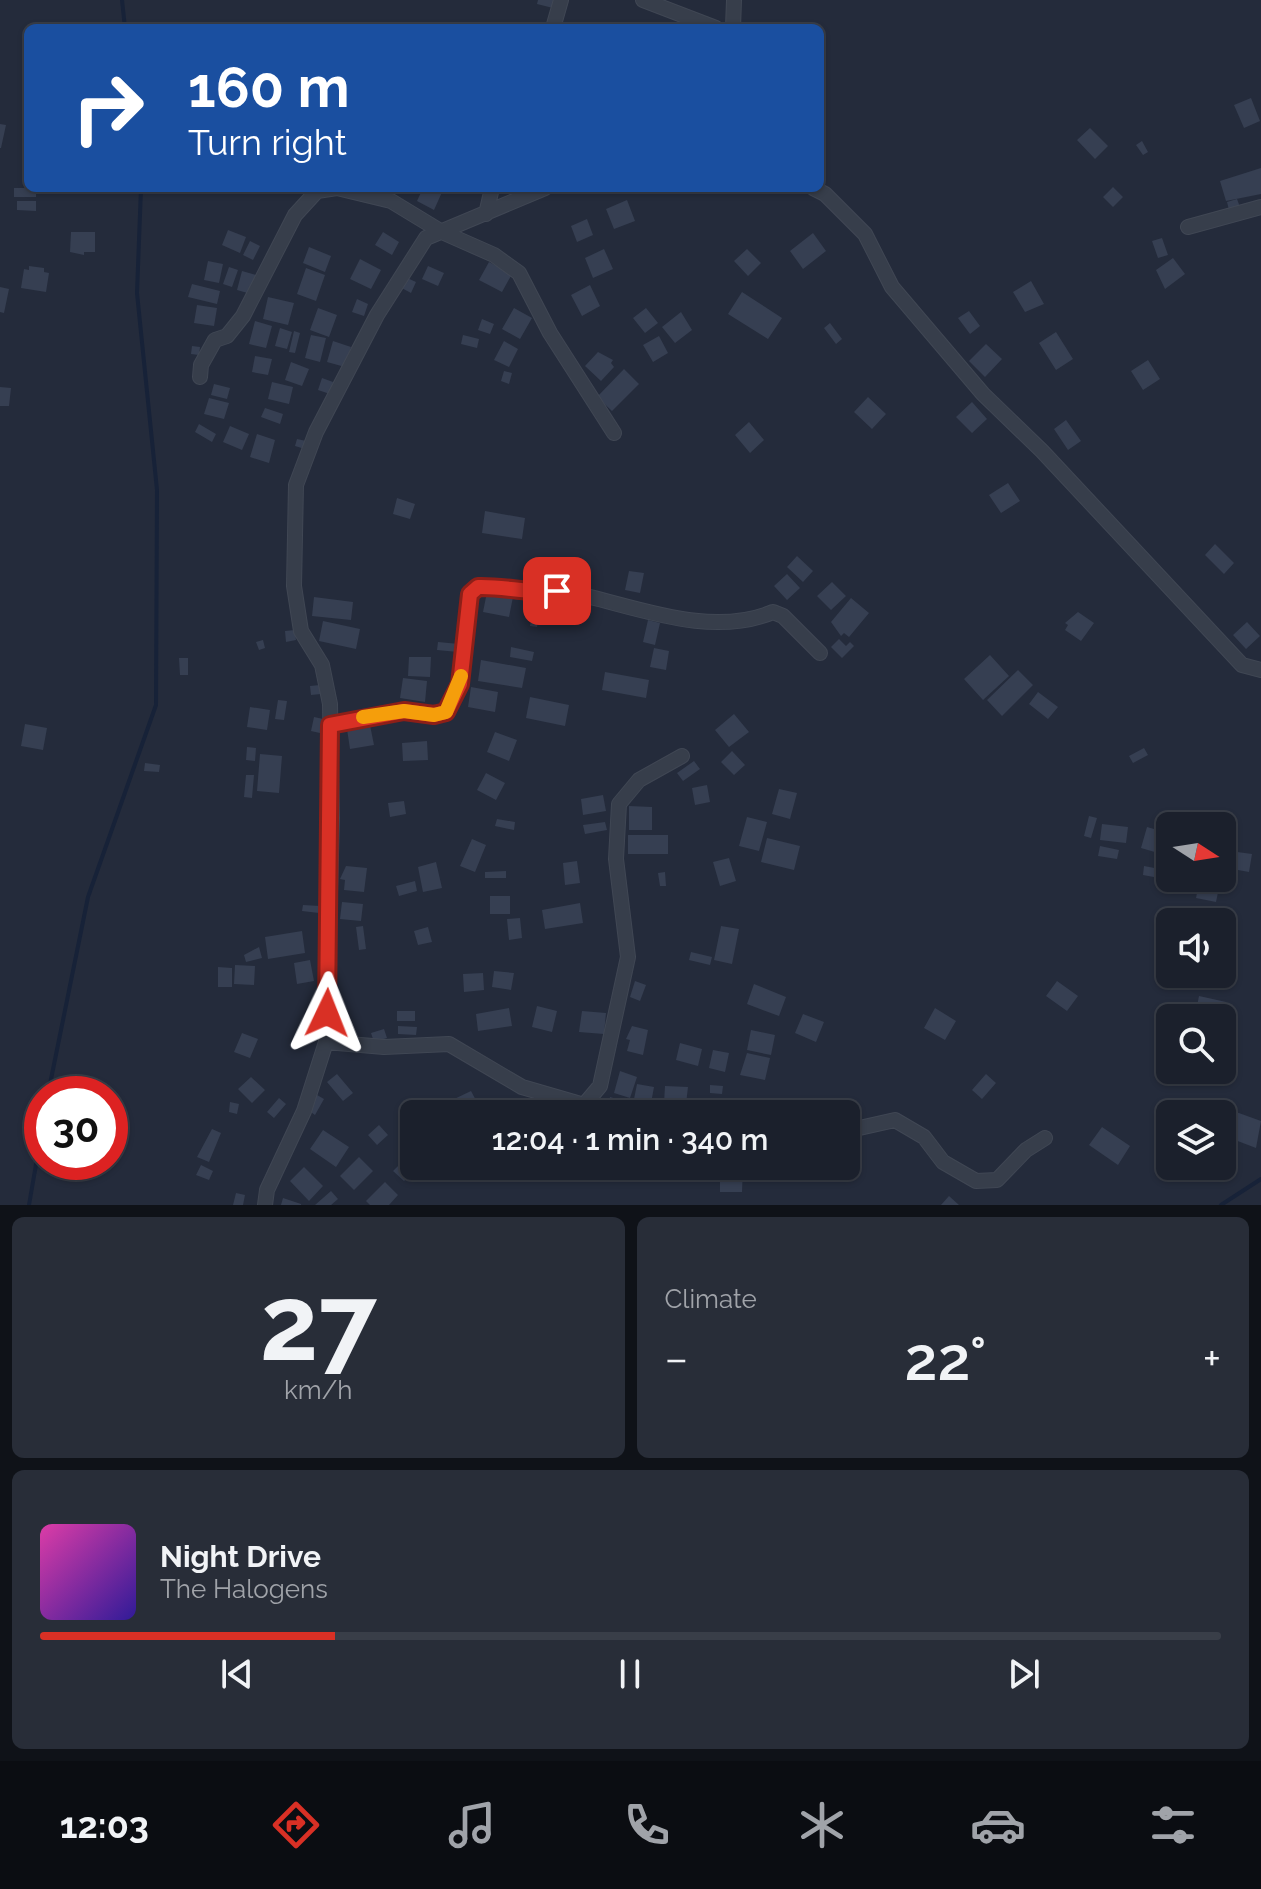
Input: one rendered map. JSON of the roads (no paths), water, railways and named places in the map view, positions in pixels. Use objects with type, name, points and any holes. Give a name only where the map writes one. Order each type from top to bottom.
[{"type":"street","points":[[554,24],[561,0]]},
{"type":"street","points":[[643,0],[706,24]]},
{"type":"street","points":[[733,24],[734,0]]},
{"type":"street","points":[[200,377],[201,365],[215,340],[227,336],[243,316],[295,215],[316,192]]},
{"type":"street","points":[[354,192],[391,201],[442,232],[494,255],[519,273],[550,333],[614,433]]},
{"type":"street","points":[[486,214],[491,192]]},
{"type":"street","points":[[265,1205],[267,1190],[304,1111],[326,1042],[332,834],[330,725],[322,665],[301,631],[294,586],[296,485],[316,432],[377,315],[426,238],[536,192]]},
{"type":"street","points":[[821,192],[865,234],[892,287],[983,394],[1042,451],[1242,665],[1261,670]]},
{"type":"street","points":[[1188,227],[1261,207]]},
{"type":"street","points":[[330,725],[404,711],[434,715],[446,712],[460,684],[470,594],[478,587],[532,593],[569,592],[596,601],[714,623],[752,621],[773,612],[783,616],[820,653]]},
{"type":"street","points":[[594,1100],[600,1086],[628,957],[616,859],[619,804],[639,780],[682,756]]},
{"type":"street","points":[[326,1042],[384,1047],[449,1044],[522,1087],[560,1100]]},
{"type":"street","points":[[860,1128],[895,1120],[924,1137],[943,1162],[976,1181],[997,1180],[1026,1150],[1045,1138]]},
{"type":"waterway","points":[[122,0],[125,24]]},
{"type":"waterway","points":[[52,1076],[88,897],[156,705],[157,490],[137,293],[141,192]]},
{"type":"waterway","points":[[1221,1205],[1261,1179]]},
{"type":"waterway","points":[[29,1205],[33,1180]]}]
